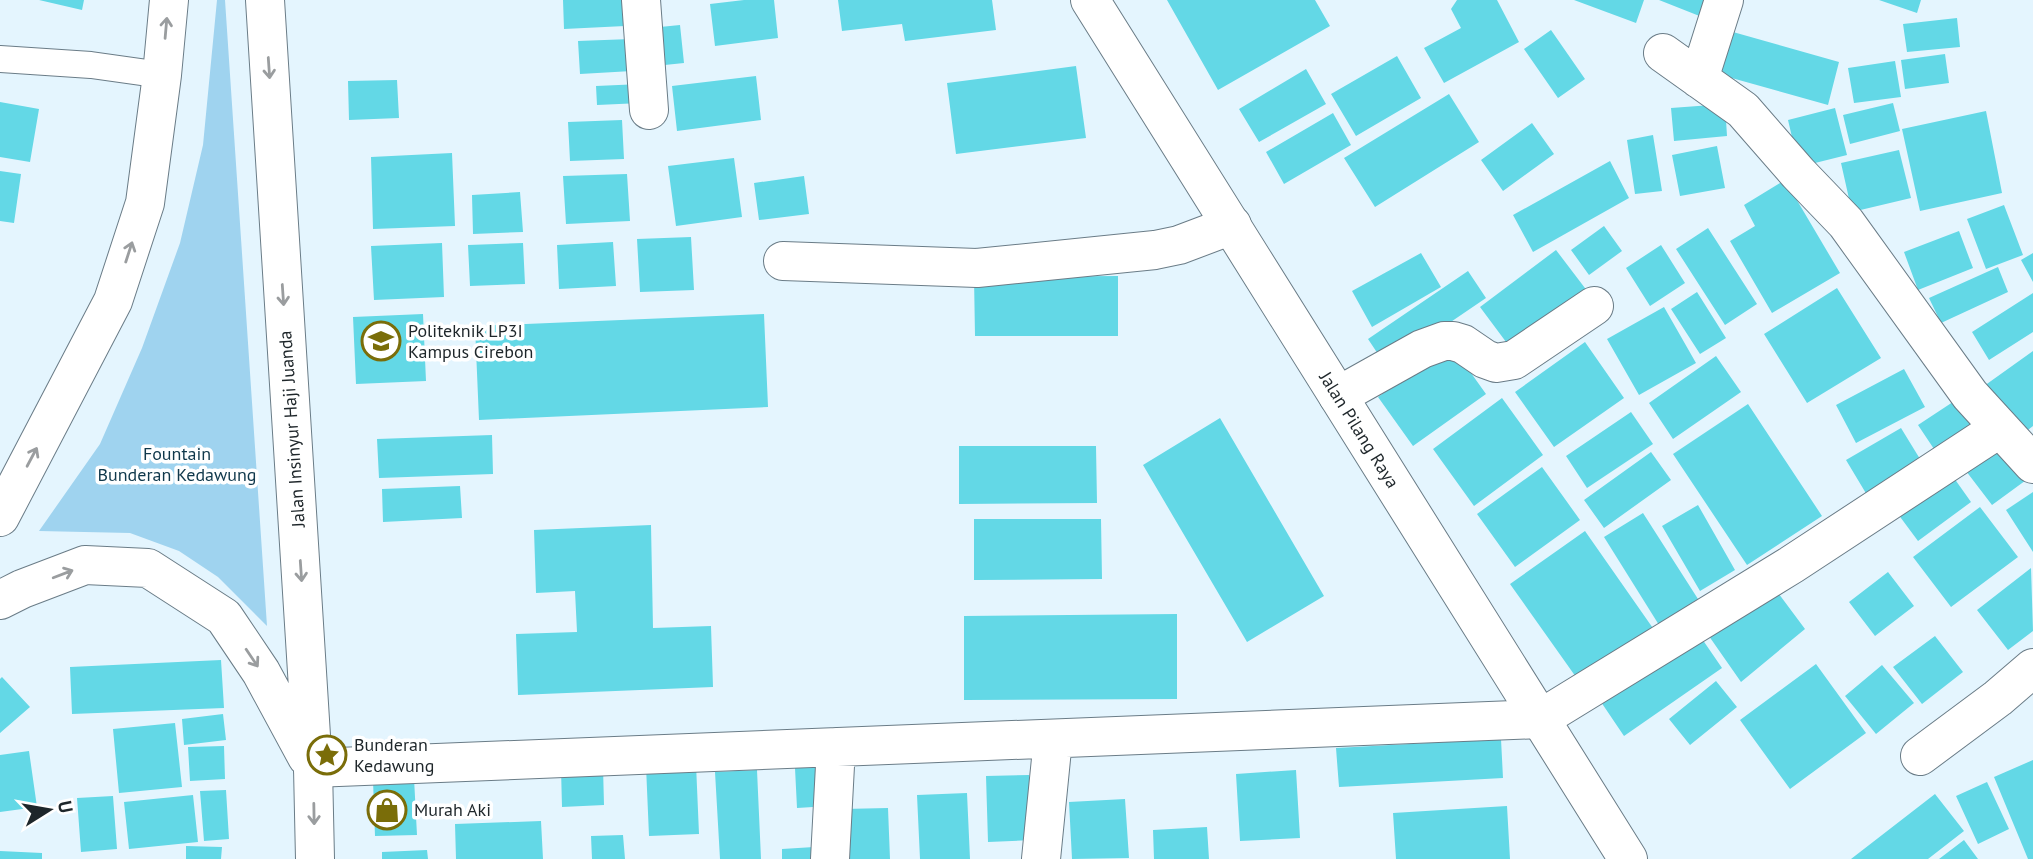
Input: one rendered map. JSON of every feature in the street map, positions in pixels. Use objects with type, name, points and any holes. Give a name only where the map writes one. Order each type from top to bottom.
[{"type":"main road","points":[[0,517],[113,301],[145,203],[169,0]]},
{"type":"main road","name":"Jalan Insinyur Haji Juanda","points":[[265,0],[313,768],[315,859]]},
{"type":"main road","points":[[641,0],[649,110]]},
{"type":"main road","name":"Jalan Pilang Raya","points":[[1090,0],[1628,859]]},
{"type":"main road","points":[[1699,79],[1724,0]]},
{"type":"main road","points":[[1663,53],[1743,110],[1846,223],[1970,395],[2033,464]]},
{"type":"main road","points":[[783,261],[978,268],[1155,250],[1179,245],[1232,225]]},
{"type":"main road","points":[[1338,396],[1422,349],[1444,341],[1463,344],[1496,363],[1514,360],[1594,306]]},
{"type":"main road","points":[[0,600],[85,565],[148,568],[225,617],[261,671],[313,768],[1540,719],[1791,565],[2000,428]]},
{"type":"main road","points":[[1920,756],[1998,698],[2033,668]]},
{"type":"main road","points":[[1041,859],[1053,739]]},
{"type":"main road","points":[[830,859],[836,747]]},
{"type":"lane","points":[[0,59],[90,65],[162,75]]},
{"type":"green space","name":"Fountain Bunderan Kedawung","points":[[217,0],[225,0],[267,626],[218,577],[179,551],[130,533],[39,531],[100,444],[142,348],[180,243],[203,145]]},
{"type":"building","points":[[39,0],[84,0],[82,10]]},
{"type":"building","points":[[563,0],[624,0],[625,26],[564,29]]},
{"type":"building","points":[[774,0],[778,38],[715,46],[710,4]]},
{"type":"building","points":[[838,0],[992,0],[996,30],[905,41],[902,24],[842,31]]},
{"type":"building","points":[[1167,0],[1315,0],[1330,26],[1218,90]]},
{"type":"building","points":[[1457,0],[1497,0],[1519,42],[1444,83],[1424,48],[1461,28],[1451,9]]},
{"type":"building","points":[[1574,0],[1644,0],[1636,23]]},
{"type":"building","points":[[1659,0],[1709,0],[1702,17]]},
{"type":"building","points":[[1879,0],[1921,0],[1917,13]]},
{"type":"building","points":[[1957,18],[1960,47],[1907,52],[1903,24]]},
{"type":"building","points":[[680,25],[684,63],[655,66],[650,28]]},
{"type":"building","points":[[1551,30],[1585,79],[1558,98],[1524,49]]},
{"type":"building","points":[[1733,32],[1839,62],[1828,105],[1721,75]]},
{"type":"building","points":[[631,39],[632,71],[580,74],[578,41]]},
{"type":"building","points":[[1945,54],[1949,83],[1905,89],[1901,60]]},
{"type":"building","points":[[1397,56],[1421,98],[1356,136],[1331,94]]},
{"type":"building","points":[[1895,61],[1901,97],[1854,103],[1848,68]]},
{"type":"building","points":[[1076,66],[1086,138],[956,154],[947,83]]},
{"type":"building","points":[[1306,69],[1326,104],[1259,142],[1239,109]]},
{"type":"building","points":[[756,76],[761,120],[677,131],[672,86]]},
{"type":"building","points":[[397,80],[399,118],[349,120],[348,81]]},
{"type":"building","points":[[641,84],[641,103],[597,105],[596,86]]},
{"type":"building","points":[[1449,94],[1479,142],[1375,207],[1344,158]]},
{"type":"building","points":[[0,102],[39,109],[30,162],[0,157]]},
{"type":"building","points":[[1893,103],[1900,131],[1850,144],[1843,115]]},
{"type":"building","points":[[1725,104],[1727,136],[1674,141],[1671,108]]},
{"type":"building","points":[[1835,108],[1847,155],[1799,167],[1788,120]]},
{"type":"building","points":[[1986,111],[2002,193],[1920,211],[1902,129]]},
{"type":"building","points":[[1333,113],[1351,145],[1284,184],[1266,152]]},
{"type":"building","points":[[622,120],[624,159],[570,161],[568,122]]},
{"type":"building","points":[[1532,123],[1554,154],[1503,191],[1481,160]]},
{"type":"building","points":[[1653,135],[1662,191],[1635,194],[1627,140]]},
{"type":"building","points":[[1717,146],[1725,188],[1680,196],[1672,155]]},
{"type":"building","points":[[1899,150],[1911,198],[1852,212],[1841,163]]},
{"type":"building","points":[[452,153],[455,226],[373,229],[371,157]]},
{"type":"building","points":[[734,158],[742,217],[676,226],[668,166]]},
{"type":"building","points":[[1610,161],[1629,198],[1533,252],[1513,215]]},
{"type":"building","points":[[0,171],[21,174],[14,223],[0,221]]},
{"type":"building","points":[[627,174],[630,221],[566,224],[563,176]]},
{"type":"building","points":[[804,176],[809,214],[759,220],[754,183]]},
{"type":"building","points":[[1785,180],[1840,273],[1772,313],[1730,241],[1755,226],[1744,205]]},
{"type":"building","points":[[520,192],[523,232],[473,234],[472,195]]},
{"type":"building","points":[[2004,205],[2023,255],[1986,269],[1967,219]]},
{"type":"building","points":[[1604,226],[1622,251],[1589,275],[1571,250]]},
{"type":"building","points":[[1708,228],[1757,304],[1725,325],[1676,249]]},
{"type":"building","points":[[1959,231],[1973,268],[1918,290],[1904,252]]},
{"type":"building","points":[[691,237],[694,290],[640,292],[637,239]]},
{"type":"building","points":[[613,242],[616,286],[559,289],[557,245]]},
{"type":"building","points":[[442,243],[444,297],[374,300],[371,246]]},
{"type":"building","points":[[523,243],[525,284],[470,286],[468,245]]},
{"type":"building","points":[[1661,245],[1685,283],[1650,306],[1626,268]]},
{"type":"building","points":[[1556,250],[1591,296],[1515,354],[1480,307]]},
{"type":"building","points":[[1421,253],[1441,287],[1372,327],[1352,291]]},
{"type":"building","points":[[2033,253],[2033,282],[2021,260]]},
{"type":"building","points":[[1998,267],[2008,292],[1941,323],[1929,298]]},
{"type":"building","points":[[1468,271],[1486,298],[1386,366],[1368,339]]},
{"type":"building","points":[[1118,276],[1118,336],[975,336],[974,277]]},
{"type":"building","points":[[1837,288],[1881,358],[1807,403],[1764,334]]},
{"type":"building","points":[[1697,292],[1726,338],[1700,354],[1671,309]]},
{"type":"building","points":[[2033,293],[2033,332],[1989,360],[1972,332]]},
{"type":"building","points":[[1664,307],[1696,363],[1639,395],[1607,339]]},
{"type":"building","points":[[423,314],[426,381],[356,384],[353,317]]},
{"type":"building","points":[[764,314],[768,407],[479,420],[475,326]]},
{"type":"building","points":[[1585,342],[1624,398],[1554,447],[1515,392]]},
{"type":"building","points":[[1451,345],[1486,394],[1413,446],[1378,397]]},
{"type":"building","points":[[2033,351],[2033,426],[2020,436],[1984,386]]},
{"type":"building","points":[[1716,356],[1741,392],[1673,439],[1649,403]]},
{"type":"building","points":[[1904,369],[1925,407],[1856,443],[1836,405]]},
{"type":"building","points":[[1962,396],[1985,432],[1942,461],[1918,425]]},
{"type":"building","points":[[1502,398],[1543,455],[1474,506],[1433,449]]},
{"type":"building","points":[[1748,404],[1822,516],[1747,565],[1673,454]]},
{"type":"building","points":[[1631,412],[1653,444],[1587,488],[1566,456]]},
{"type":"building","points":[[1220,418],[1324,596],[1247,642],[1143,465]]},
{"type":"building","points":[[1901,428],[1928,472],[1873,505],[1846,460]]},
{"type":"building","points":[[492,435],[493,474],[379,478],[377,439]]},
{"type":"building","points":[[2009,440],[2033,475],[1992,505],[1966,471]]},
{"type":"building","points":[[959,446],[1096,446],[1097,503],[959,504]]},
{"type":"building","points":[[1651,452],[1671,480],[1604,528],[1584,500]]},
{"type":"building","points":[[1542,467],[1580,520],[1515,567],[1477,514]]},
{"type":"building","points":[[1949,471],[1971,502],[1918,541],[1895,510]]},
{"type":"building","points":[[460,486],[462,518],[383,522],[382,489]]},
{"type":"building","points":[[2033,492],[2033,552],[2006,510]]},
{"type":"building","points":[[1698,505],[1735,570],[1700,591],[1662,526]]},
{"type":"building","points":[[1980,507],[2018,557],[1951,607],[1913,557]]},
{"type":"building","points":[[1643,513],[1698,599],[1659,625],[1604,537]]},
{"type":"building","points":[[974,519],[1101,519],[1102,579],[974,580]]},
{"type":"building","points":[[651,525],[653,628],[711,626],[713,687],[518,695],[516,634],[577,632],[575,591],[536,593],[534,530]]},
{"type":"building","points":[[1585,531],[1657,634],[1583,687],[1510,584]]},
{"type":"building","points":[[2031,568],[2033,631],[2008,650],[1977,610]]},
{"type":"building","points":[[1888,572],[1914,606],[1875,636],[1849,602]]},
{"type":"building","points":[[1770,582],[1805,629],[1741,682],[1704,629]]},
{"type":"building","points":[[1177,614],[1177,699],[964,700],[964,616]]},
{"type":"building","points":[[1698,633],[1722,668],[1624,736],[1601,702]]},
{"type":"building","points":[[1935,636],[1963,672],[1922,704],[1893,667]]},
{"type":"building","points":[[221,660],[224,708],[72,714],[70,667]]},
{"type":"building","points":[[1816,664],[1866,733],[1790,789],[1740,720]]},
{"type":"building","points":[[1882,665],[1914,703],[1876,734],[1845,696]]},
{"type":"building","points":[[2,677],[30,707],[0,733],[0,679]]},
{"type":"building","points":[[1716,681],[1737,707],[1690,745],[1669,719]]},
{"type":"building","points":[[223,714],[226,740],[184,745],[182,719]]},
{"type":"building","points":[[175,723],[182,787],[119,793],[113,729]]},
{"type":"building","points":[[1501,739],[1503,778],[1339,787],[1336,748]]},
{"type":"building","points":[[224,746],[225,779],[190,781],[188,747]]},
{"type":"building","points":[[29,751],[37,807],[0,812],[0,755]]},
{"type":"building","points":[[2033,760],[2033,859],[2028,859],[1994,777]]},
{"type":"building","points":[[696,764],[699,834],[649,836],[646,766]]},
{"type":"building","points":[[827,766],[829,806],[797,808],[795,768]]},
{"type":"building","points":[[603,767],[604,805],[562,807],[561,769]]},
{"type":"building","points":[[757,770],[761,859],[720,859],[715,772]]},
{"type":"building","points":[[1296,770],[1300,838],[1240,841],[1236,774]]},
{"type":"building","points":[[1029,775],[1032,840],[988,842],[986,776]]},
{"type":"building","points":[[414,778],[417,835],[375,836],[373,780]]},
{"type":"building","points":[[1987,782],[2009,829],[1978,844],[1956,796]]},
{"type":"building","points":[[226,790],[229,839],[204,841],[200,791]]},
{"type":"building","points":[[967,793],[970,859],[920,859],[917,795]]},
{"type":"building","points":[[1935,794],[1964,831],[1928,859],[1851,859]]},
{"type":"building","points":[[193,795],[198,842],[129,849],[124,802]]},
{"type":"building","points":[[113,796],[117,849],[81,852],[77,798]]},
{"type":"building","points":[[1125,799],[1129,858],[1072,859],[1069,802]]},
{"type":"building","points":[[1507,806],[1510,859],[1396,859],[1393,813]]},
{"type":"building","points":[[888,808],[890,859],[846,859],[843,809]]},
{"type":"building","points":[[541,821],[543,859],[456,859],[455,824]]},
{"type":"building","points":[[1207,827],[1209,859],[1154,859],[1153,830]]},
{"type":"building","points":[[623,835],[625,859],[592,859],[591,836]]},
{"type":"building","points":[[1964,840],[1978,859],[1939,859]]},
{"type":"building","points":[[186,846],[222,847],[221,859],[186,859]]},
{"type":"building","points":[[814,847],[814,859],[782,859],[782,849]]},
{"type":"building","points":[[427,850],[428,859],[382,859],[382,852]]},
{"type":"building","points":[[0,851],[42,853],[42,859],[0,859]]},
{"type":"place","name":"Politeknik LP3I Kampus Cirebon","points":[[381,341]]},
{"type":"place","name":"Bunderan Kedawung","points":[[327,755]]},
{"type":"place","name":"Murah Aki","points":[[387,810]]}]
